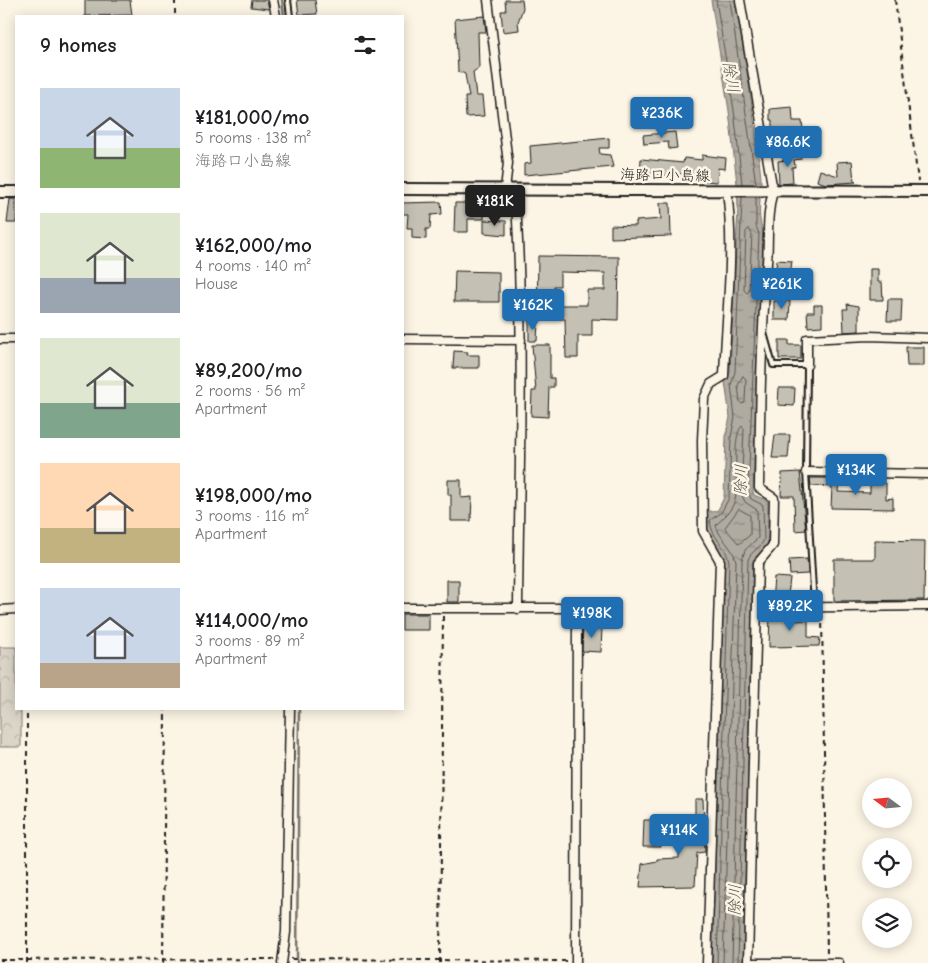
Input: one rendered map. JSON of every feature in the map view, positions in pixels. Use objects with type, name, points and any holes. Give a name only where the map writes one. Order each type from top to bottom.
[{"type":"main road","name":"海路口小島線","points":[[404,189],[728,191],[815,189],[924,191]]},
{"type":"main road","points":[[0,192],[15,192]]},
{"type":"street","points":[[274,0],[276,15]]},
{"type":"street","points":[[488,0],[510,189],[520,253],[518,609]]},
{"type":"street","points":[[740,0],[770,191],[767,210],[768,244],[762,327],[759,488],[774,498],[773,545],[758,563],[748,963],[839,963]]},
{"type":"street","points":[[706,963],[720,562],[703,531],[701,518],[702,440],[704,399],[711,384],[724,376],[728,333],[730,226],[728,191]]},
{"type":"street","points":[[807,365],[807,339],[869,336],[928,338]]},
{"type":"street","points":[[0,339],[15,339]]},
{"type":"street","points":[[404,339],[521,340]]},
{"type":"street","points":[[806,472],[928,474]]},
{"type":"street","points":[[757,608],[928,606]]},
{"type":"street","points":[[404,608],[577,608],[576,962]]},
{"type":"street","points":[[0,610],[15,609]]},
{"type":"street","points":[[282,961],[286,932],[290,710]]},
{"type":"lane","points":[[288,0],[290,15]]},
{"type":"lane","points":[[762,327],[773,365],[807,365],[806,472],[818,606]]},
{"type":"path","points":[[175,0],[175,15]]},
{"type":"path","points":[[895,0],[924,191]]},
{"type":"path","points":[[818,606],[827,963]]},
{"type":"path","points":[[440,962],[442,608]]},
{"type":"path","points":[[27,961],[28,710]]},
{"type":"path","points":[[163,961],[165,710]]},
{"type":"path","points":[[0,960],[576,962]]},
{"type":"green space","points":[[0,647],[15,647],[15,710],[21,710],[21,747],[0,747]]},
{"type":"water","name":"除川","points":[[711,0],[735,0],[756,133],[761,178],[760,221],[765,234],[763,235],[753,492],[754,495],[768,501],[768,544],[753,560],[743,963],[712,963],[724,561],[705,529],[705,509],[712,512],[718,510],[724,497],[726,436],[730,417],[725,382],[730,372],[738,208],[729,111]]},
{"type":"building","points":[[85,0],[130,0],[132,15],[85,15]]},
{"type":"building","points":[[252,0],[267,0],[269,9],[251,7]]},
{"type":"building","points":[[297,0],[315,0],[317,14],[299,15]]},
{"type":"building","points":[[505,0],[522,0],[523,8],[518,22],[519,30],[503,32],[501,11],[506,11]]},
{"type":"building","points":[[484,16],[486,32],[478,32],[479,68],[473,72],[476,96],[482,96],[484,116],[466,117],[465,97],[469,97],[465,74],[458,71],[455,19]]},
{"type":"building","points":[[792,107],[793,121],[802,121],[803,130],[785,132],[785,142],[772,142],[770,109]]},
{"type":"building","points":[[675,132],[677,148],[669,149],[668,142],[644,144],[643,135]]},
{"type":"building","points":[[609,138],[609,148],[599,148],[600,154],[610,155],[613,167],[524,175],[524,164],[531,163],[530,146]]},
{"type":"building","points":[[800,151],[801,159],[794,160],[795,167],[792,167],[793,183],[779,184],[778,161],[787,160],[787,152]]},
{"type":"building","points":[[702,155],[726,158],[725,169],[718,168],[717,182],[704,181],[705,176],[670,173],[669,176],[640,174],[641,159],[683,163],[684,158],[702,160]]},
{"type":"building","points":[[852,161],[854,181],[856,182],[826,184],[817,181],[820,170],[838,176],[837,162]]},
{"type":"building","points":[[10,199],[15,199],[15,223],[7,223]]},
{"type":"building","points":[[441,202],[442,214],[431,215],[430,229],[426,229],[426,239],[412,238],[412,228],[407,228],[408,214],[404,214],[404,203]]},
{"type":"building","points":[[455,203],[485,203],[484,219],[468,219],[468,232],[454,232]]},
{"type":"building","points":[[660,203],[670,203],[671,236],[611,238],[611,225],[636,226],[636,221],[661,219]]},
{"type":"building","points":[[484,220],[506,221],[506,235],[484,233]]},
{"type":"building","points":[[538,256],[619,257],[618,320],[592,319],[592,336],[578,336],[578,358],[566,358],[565,319],[560,319],[560,305],[587,305],[587,290],[605,290],[605,273],[560,272],[560,286],[554,286],[554,300],[546,300],[546,319],[537,319]]},
{"type":"building","points":[[777,260],[792,261],[790,276],[775,274]]},
{"type":"building","points":[[870,269],[878,269],[878,282],[882,282],[883,300],[870,300]]},
{"type":"building","points":[[455,271],[499,272],[499,302],[454,302]]},
{"type":"building","points":[[888,299],[902,299],[901,321],[887,321]]},
{"type":"building","points":[[774,301],[790,301],[789,320],[774,320]]},
{"type":"building","points":[[847,304],[859,306],[859,331],[844,332],[843,309],[848,309]]},
{"type":"building","points":[[814,305],[822,305],[822,326],[808,327],[807,312],[814,312]]},
{"type":"building","points":[[529,321],[538,322],[537,341],[529,341]]},
{"type":"building","points":[[779,340],[789,340],[789,345],[801,345],[801,359],[779,359]]},
{"type":"building","points":[[532,345],[550,345],[550,378],[554,378],[554,387],[549,387],[548,417],[531,416],[532,391],[536,391]]},
{"type":"building","points":[[906,347],[924,347],[924,366],[907,366]]},
{"type":"building","points":[[454,351],[468,352],[467,355],[479,355],[479,368],[453,368]]},
{"type":"building","points":[[779,388],[795,388],[794,406],[778,405]]},
{"type":"building","points":[[775,435],[790,435],[788,458],[772,458]]},
{"type":"building","points":[[800,472],[806,530],[795,531],[794,496],[781,496],[782,473]]},
{"type":"building","points":[[810,478],[839,478],[838,492],[870,493],[870,484],[886,483],[886,499],[893,498],[893,509],[831,508],[832,487],[811,486]]},
{"type":"building","points":[[448,480],[461,480],[461,498],[472,497],[471,521],[451,521],[451,495],[448,495]]},
{"type":"building","points":[[875,540],[925,541],[924,600],[834,601],[834,559],[875,559]]},
{"type":"building","points":[[807,559],[808,574],[790,575],[789,560]]},
{"type":"building","points":[[774,577],[790,578],[788,595],[784,602],[772,602]]},
{"type":"building","points":[[447,580],[459,580],[459,602],[447,602]]},
{"type":"building","points":[[770,613],[795,613],[794,621],[808,620],[808,637],[820,638],[819,646],[769,647]]},
{"type":"building","points":[[404,614],[429,614],[429,630],[404,630]]},
{"type":"building","points":[[583,626],[602,627],[601,652],[582,651]]},
{"type":"building","points":[[695,799],[703,799],[705,852],[697,853],[695,886],[640,887],[642,864],[657,861],[657,859],[679,858],[679,821],[695,821]]},
{"type":"building","points":[[644,820],[661,820],[661,847],[643,847]]},
{"type":"waterway","points":[[282,0],[284,15]]},
{"type":"waterway","points":[[297,963],[299,710]]}]
